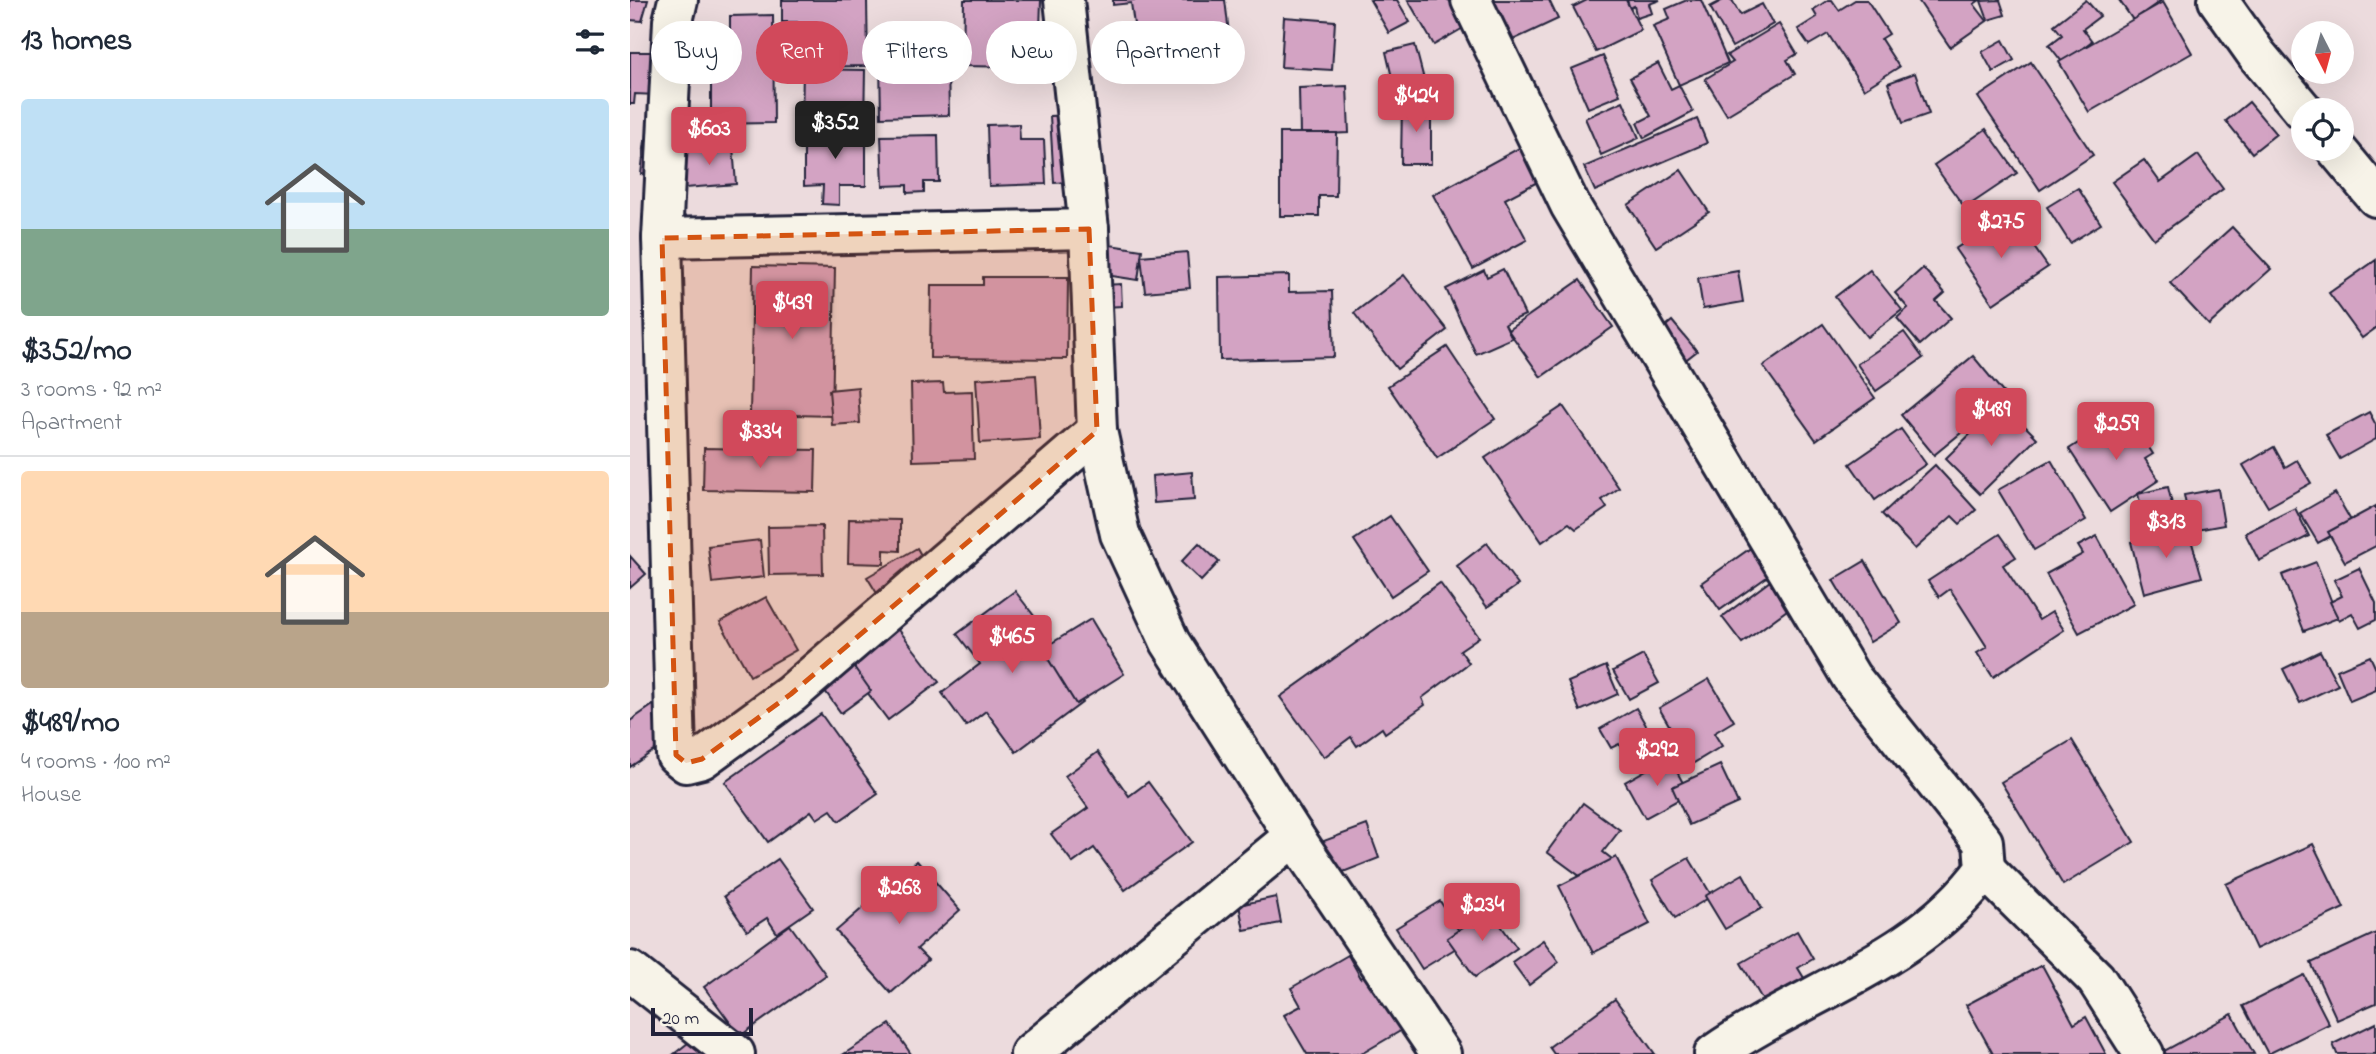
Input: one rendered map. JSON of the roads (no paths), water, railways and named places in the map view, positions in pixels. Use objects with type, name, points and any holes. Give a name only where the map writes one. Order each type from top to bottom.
[{"type":"street","points":[[678,0],[673,20],[662,237],[676,755],[686,762],[702,759],[791,694],[1097,431]]},
{"type":"street","points":[[1065,0],[1088,229],[1097,431],[1120,534],[1170,642],[1294,836],[1441,1054]]},
{"type":"street","points":[[1471,0],[1570,205],[1851,677],[1983,842],[1986,869],[2096,979],[2144,1054]]},
{"type":"street","points":[[2218,0],[2257,55],[2293,98]]},
{"type":"street","points":[[2346,161],[2376,197]]},
{"type":"street","points":[[662,237],[1088,229]]},
{"type":"street","points":[[1030,1054],[1294,836]]},
{"type":"street","points":[[1714,1054],[1900,950],[1969,892],[1986,869]]},
{"type":"street","points":[[630,971],[735,1054]]}]
